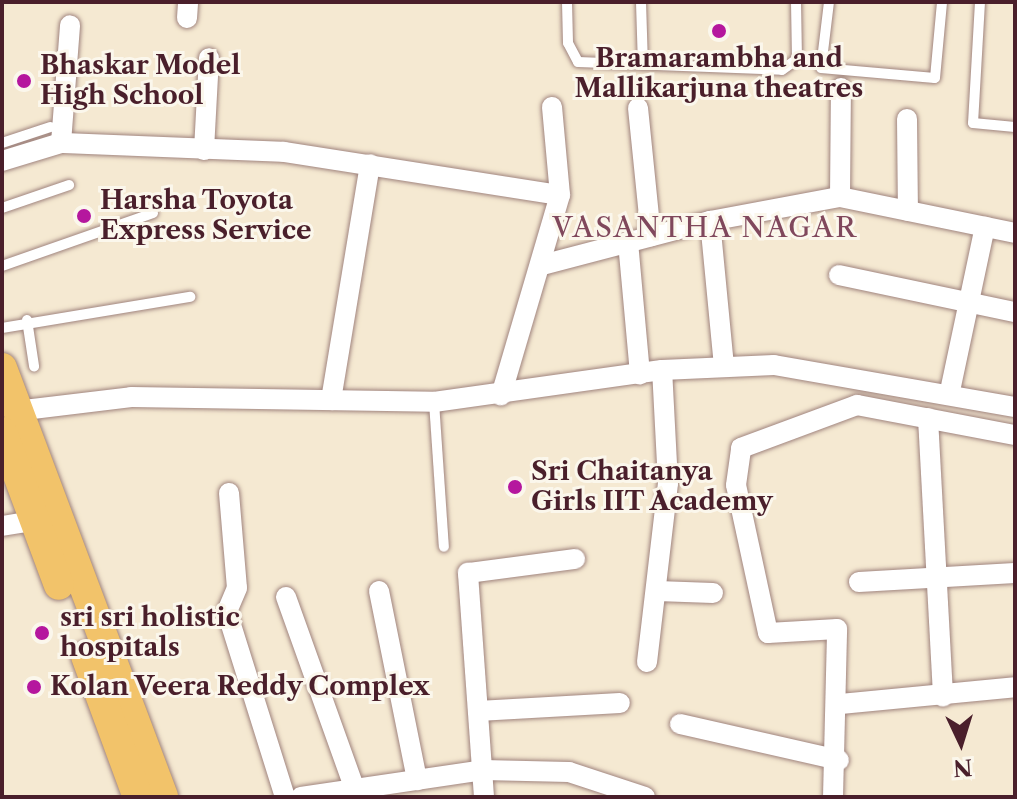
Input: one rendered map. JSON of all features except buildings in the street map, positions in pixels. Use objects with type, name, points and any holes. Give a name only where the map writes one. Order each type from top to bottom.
[{"type":"main road","points":[[2,368],[9,422],[163,797]]},
{"type":"main road","points":[[46,518],[138,797]]},
{"type":"street","points":[[56,135],[70,25]]},
{"type":"street","points":[[204,150],[209,58]]},
{"type":"street","points":[[840,197],[841,88]]},
{"type":"street","points":[[501,396],[542,265],[560,195],[552,107]]},
{"type":"street","points":[[638,108],[651,236]]},
{"type":"street","points":[[907,119],[908,211]]},
{"type":"street","points":[[2,161],[56,135],[370,164],[560,195]]},
{"type":"street","points":[[331,400],[370,164]]},
{"type":"street","points":[[542,265],[710,221],[840,197],[1015,233]]},
{"type":"street","points":[[710,221],[724,366]]},
{"type":"street","points":[[950,391],[985,227]]},
{"type":"street","points":[[628,242],[640,374]]},
{"type":"street","points":[[839,275],[1015,312]]},
{"type":"street","points":[[9,422],[131,397],[434,402],[501,396],[662,370],[774,365],[950,391],[1015,407]]},
{"type":"street","points":[[647,662],[668,483],[662,370]]},
{"type":"street","points":[[833,797],[839,760],[837,629],[768,633],[736,485],[741,448],[857,405],[1015,435]]},
{"type":"street","points":[[928,418],[943,697]]},
{"type":"street","points":[[229,493],[237,588],[227,612],[285,797]]},
{"type":"street","points":[[2,526],[46,518]]},
{"type":"street","points":[[484,797],[468,573],[575,559]]},
{"type":"street","points":[[859,582],[1015,573]]},
{"type":"street","points":[[379,591],[417,780]]},
{"type":"street","points":[[657,591],[713,593]]},
{"type":"street","points":[[286,597],[355,790]]},
{"type":"street","points":[[840,704],[943,697],[1015,687]]},
{"type":"street","points":[[478,711],[620,703]]},
{"type":"street","points":[[680,724],[839,760]]},
{"type":"street","points":[[301,797],[483,770],[569,772],[640,796]]},
{"type":"lane","points":[[567,2],[568,43],[578,62],[782,70],[797,59],[796,2]]},
{"type":"lane","points":[[641,2],[643,65]]},
{"type":"lane","points":[[829,2],[821,68],[935,78],[942,2]]},
{"type":"lane","points":[[980,2],[973,123],[1015,127]]},
{"type":"lane","points":[[2,143],[56,135]]},
{"type":"lane","points":[[2,208],[69,185]]},
{"type":"lane","points":[[2,266],[153,213]]},
{"type":"lane","points":[[2,328],[27,320],[190,297]]},
{"type":"lane","points":[[27,320],[34,366]]},
{"type":"lane","points":[[434,402],[444,547]]},
{"type":"place","name":"Bramarambha and Mallikarjuna theatres","points":[[719,31]]},
{"type":"place","name":"Bhaskar Model High School","points":[[24,81]]},
{"type":"place","name":"Harsha Toyota Express Service","points":[[84,216]]},
{"type":"place","name":"Sri Chaitanya Girls IIT Academy","points":[[515,487]]},
{"type":"place","name":"sri sri holistic hospitals","points":[[42,633]]},
{"type":"place","name":"Kolan Veera Reddy Complex","points":[[34,687]]},
{"type":"district","name":"VASANTHA NAGAR","points":[[705,227]]}]
